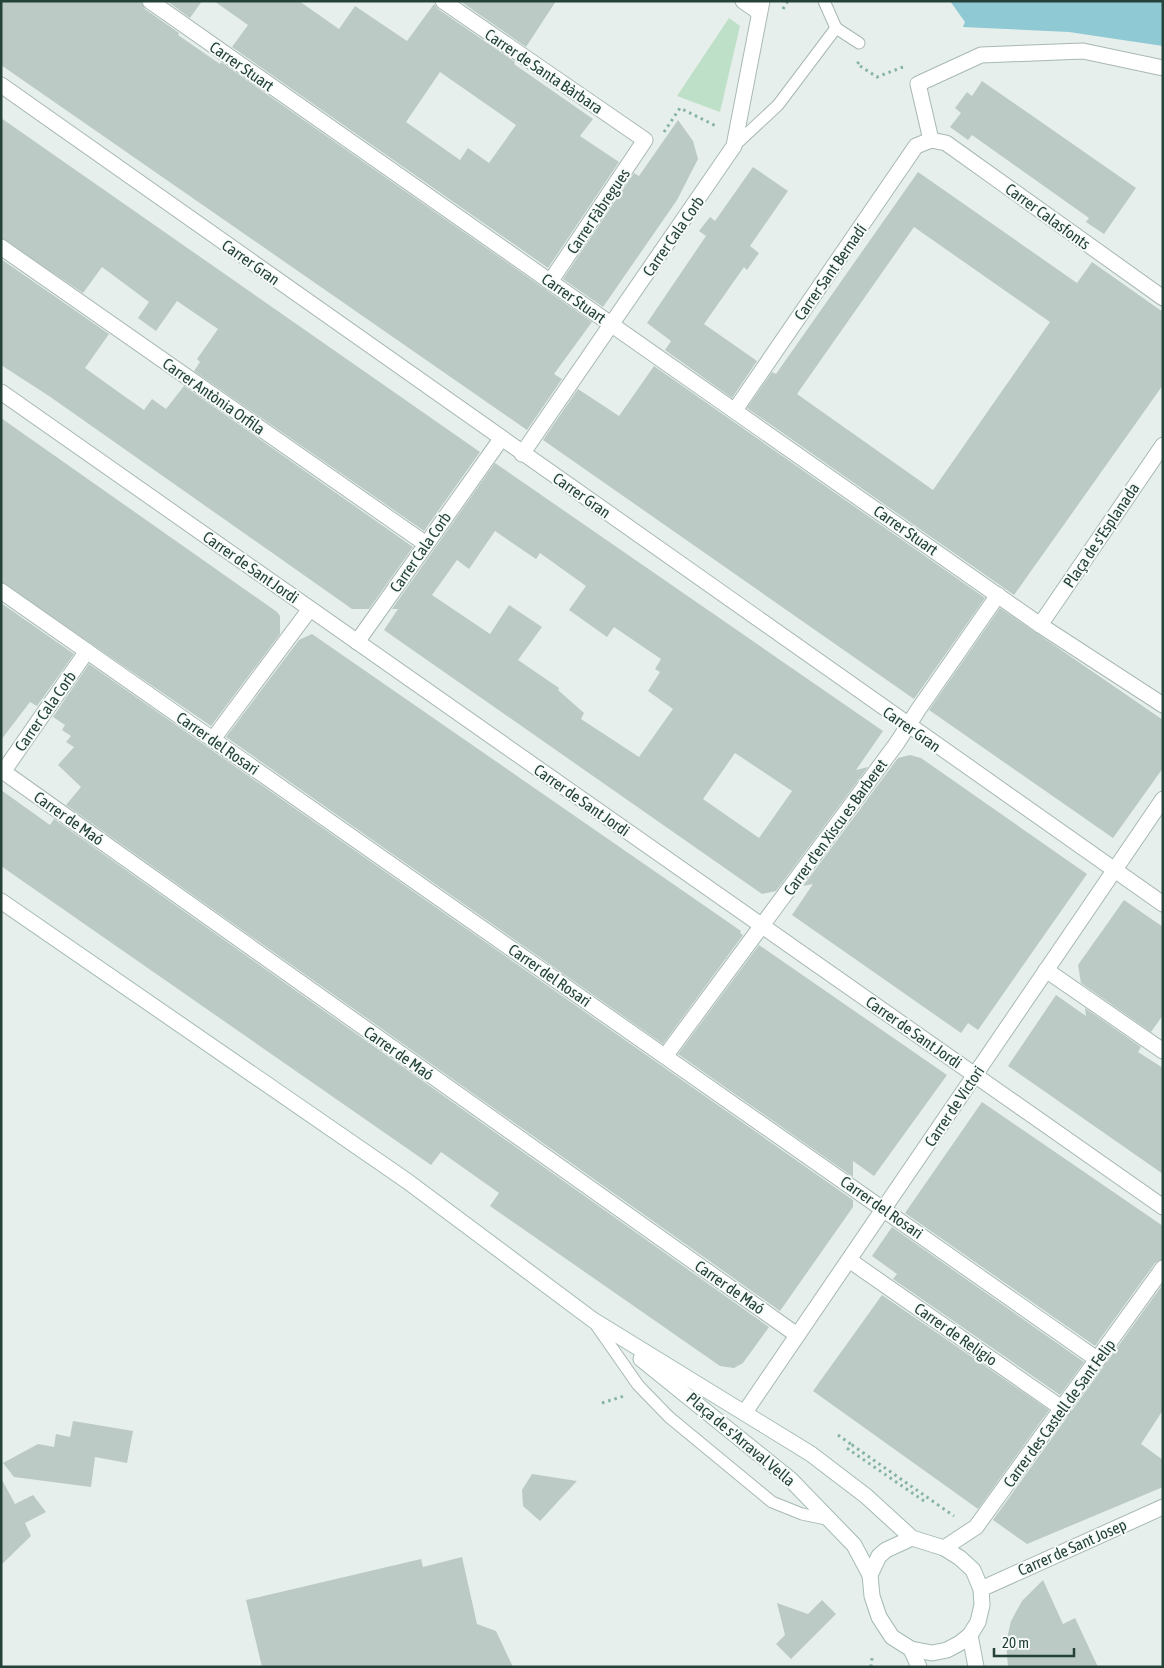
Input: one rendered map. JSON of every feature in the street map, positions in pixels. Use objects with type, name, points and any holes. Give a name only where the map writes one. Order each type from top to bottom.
[{"type":"street","name":"Carrer Stuart","points":[[150,1],[998,595]]},
{"type":"street","name":"Carrer de Santa Bàrbara","points":[[443,1],[645,140]]},
{"type":"street","points":[[734,146],[761,7],[743,1]]},
{"type":"street","points":[[931,140],[918,84],[981,55],[1083,51],[1163,68]]},
{"type":"street","name":"Carrer Gran","points":[[1,85],[909,727],[1163,904]]},
{"type":"street","name":"Carrer Fàbregues","points":[[550,282],[645,140]]},
{"type":"street","name":"Carrer Calasfonts","points":[[931,140],[946,143],[1163,298]]},
{"type":"street","name":"Carrer Sant Bernadí","points":[[735,410],[916,146],[931,140]]},
{"type":"street","name":"Carrer Cala Corb","points":[[522,454],[734,146]]},
{"type":"street","name":"Carrer Antònia Orfila","points":[[1,247],[426,544]]},
{"type":"street","name":"Carrer de Sant Jordi","points":[[1,392],[1163,1207]]},
{"type":"street","name":"Carrer Cala Corb","points":[[357,642],[501,438]]},
{"type":"street","name":"Plaça de s'Esplanada","points":[[1040,625],[1163,445]]},
{"type":"street","name":"Carrer del Rosari","points":[[1,591],[666,1055],[1098,1360]]},
{"type":"street","points":[[998,595],[1040,625],[1163,705]]},
{"type":"street","name":"Carrer d'en Xiscu es Barberet","points":[[666,1055],[763,927],[909,727],[918,710],[998,595]]},
{"type":"street","points":[[213,739],[310,609]]},
{"type":"street","name":"Carrer Cala Corb","points":[[2,771],[87,651]]},
{"type":"street","name":"Carrer de Maó","points":[[2,771],[798,1335]]},
{"type":"street","name":"Carrer de Victori","points":[[745,1412],[1163,800]]},
{"type":"street","points":[[1,900],[407,1181],[593,1320],[811,1454],[866,1496],[912,1538],[944,1548],[960,1558],[973,1570],[981,1588],[980,1614],[978,1622],[970,1634],[960,1644],[947,1650],[932,1653],[911,1649],[892,1637],[884,1627],[872,1596],[870,1575],[879,1556],[886,1550],[912,1538]]},
{"type":"street","points":[[1046,970],[1163,1051]]},
{"type":"street","name":"Carrer de Religio","points":[[849,1260],[1063,1409]]},
{"type":"street","name":"Carrer des Castell de Sant Felip","points":[[944,1548],[976,1527],[1163,1268]]},
{"type":"street","name":"Plaça de s'Arraval Vella","points":[[593,1320],[783,1473],[854,1545],[870,1575]]},
{"type":"street","name":"Carrer de Sant Josep","points":[[981,1588],[1163,1507]]},
{"type":"street","points":[[970,1634],[976,1667]]},
{"type":"street","points":[[911,1649],[919,1667]]},
{"type":"lane","points":[[824,1],[836,28],[860,43]]},
{"type":"lane","name":"Carrer Cala Corb","points":[[734,146],[778,105],[836,28]]},
{"type":"lane","points":[[593,1320],[638,1385],[669,1417],[772,1502],[802,1514],[830,1520]]},
{"type":"path","points":[[862,56],[857,64],[877,77],[909,65]]},
{"type":"path","points":[[645,140],[665,132],[680,108],[718,128],[737,131]]},
{"type":"path","points":[[838,1435],[958,1519]]},
{"type":"path","points":[[852,1445],[848,1449],[924,1501]]},
{"type":"path","points":[[871,1667],[872,1658]]},
{"type":"green space","points":[[729,18],[740,26],[720,112],[677,96]]},
{"type":"water","points":[[950,1],[1163,1],[1163,46],[1069,32],[963,27],[965,22]]},
{"type":"building","points":[[1,1],[141,1],[145,9],[179,33],[178,35],[220,64],[221,62],[592,322],[554,374],[562,379],[527,430],[1,65]]},
{"type":"building","points":[[167,1],[202,1],[190,18]]},
{"type":"building","points":[[214,1],[299,1],[339,29],[355,6],[407,41],[434,4],[438,9],[515,62],[514,64],[593,119],[580,136],[619,162],[548,268],[232,47],[248,25]],"holes":[[[440,72],[516,125],[489,163],[468,148],[460,160],[406,122]]]},
{"type":"building","points":[[460,1],[556,1],[526,47]]},
{"type":"building","points":[[982,81],[1136,188],[1104,234],[1086,222],[1089,218],[972,135],[968,140],[950,127],[961,113],[955,108],[967,92],[972,96]]},
{"type":"building","points":[[1,118],[480,452],[424,531],[194,371],[200,362],[197,359],[218,329],[177,301],[156,331],[138,318],[149,302],[102,267],[83,293],[1,238]]},
{"type":"building","points":[[678,120],[693,141],[698,159],[677,200],[603,307],[563,279],[634,173],[639,176]]},
{"type":"building","points":[[753,167],[788,191],[750,246],[759,253],[747,270],[744,267],[704,324],[757,361],[732,398],[665,350],[671,341],[647,323],[706,236],[699,231],[710,217],[715,221]]},
{"type":"building","points":[[918,172],[1077,283],[1092,262],[1163,312],[1163,385],[1014,595],[747,408],[772,372],[776,374]],"holes":[[[914,227],[1050,322],[933,490],[797,394]]]},
{"type":"building","points":[[1,259],[109,334],[85,368],[144,410],[152,399],[166,409],[184,386],[413,547],[369,609],[352,609],[49,396],[1,365]]},
{"type":"building","points":[[654,366],[985,598],[914,699],[543,440],[578,389],[619,416]]},
{"type":"building","points":[[1,418],[277,612],[280,616],[280,634],[211,726],[1,582]]},
{"type":"building","points":[[495,463],[883,731],[856,770],[868,767],[776,891],[762,894],[384,630],[398,609],[392,609]],"holes":[[[495,531],[536,559],[540,553],[586,586],[569,610],[607,637],[614,627],[661,659],[655,669],[660,672],[648,691],[673,709],[639,757],[581,719],[584,713],[558,690],[559,688],[518,660],[542,627],[509,605],[490,634],[432,595],[457,560],[469,569]],[[735,753],[792,791],[759,838],[703,799]]]},
{"type":"building","points":[[1,603],[74,654],[37,706],[30,702],[1,740]]},
{"type":"building","points":[[1000,608],[1163,720],[1163,768],[1113,838],[929,710]]},
{"type":"building","points":[[312,634],[741,931],[740,933],[743,935],[663,1044],[226,737],[299,640]]},
{"type":"building","points":[[89,664],[853,1200],[853,1207],[780,1311],[66,805],[81,787],[58,765],[74,747],[66,742],[71,736],[62,730],[65,725],[53,717]]},
{"type":"building","points":[[910,755],[921,758],[1087,874],[978,1030],[968,1023],[961,1033],[792,915],[813,884],[803,886],[898,758]]},
{"type":"building","points":[[1,790],[50,825],[54,819],[769,1327],[743,1363],[734,1368],[720,1366],[490,1206],[499,1193],[441,1152],[431,1165],[1,866]]},
{"type":"building","points":[[1124,900],[1163,927],[1163,1015],[1151,1032],[1081,983],[1078,965]]},
{"type":"building","points":[[759,945],[947,1075],[874,1176],[853,1161],[853,1177],[678,1054]]},
{"type":"building","points":[[1056,995],[1086,1016],[1085,1008],[1141,1047],[1138,1052],[1163,1068],[1163,1174],[1008,1066]]},
{"type":"building","points":[[982,1102],[1163,1226],[1163,1259],[1155,1263],[1095,1346],[905,1213]]},
{"type":"building","points":[[892,1227],[1084,1362],[1060,1395],[893,1279],[897,1274],[872,1256]]},
{"type":"building","points":[[1163,1284],[1163,1410],[1141,1444],[1163,1460],[1163,1487],[1027,1544],[993,1520]]},
{"type":"building","points":[[882,1295],[1049,1410],[978,1509],[813,1391]]},
{"type":"building","points":[[73,1421],[133,1431],[127,1463],[95,1457],[91,1487],[14,1477],[3,1463],[38,1444],[54,1447],[56,1434],[70,1437]]},
{"type":"building","points":[[532,1474],[577,1481],[540,1521],[523,1506],[522,1490]]},
{"type":"building","points":[[1,1478],[15,1504],[33,1495],[46,1512],[25,1523],[31,1536],[1,1565]]},
{"type":"building","points":[[462,1557],[477,1624],[496,1631],[513,1667],[262,1667],[246,1600],[421,1559],[423,1567]]},
{"type":"building","points":[[1043,1580],[1063,1624],[1075,1618],[1098,1667],[1008,1667],[1006,1643],[1011,1621],[1022,1601]]},
{"type":"building","points":[[822,1600],[836,1614],[791,1659],[776,1644],[785,1635],[777,1603],[808,1614]]}]
